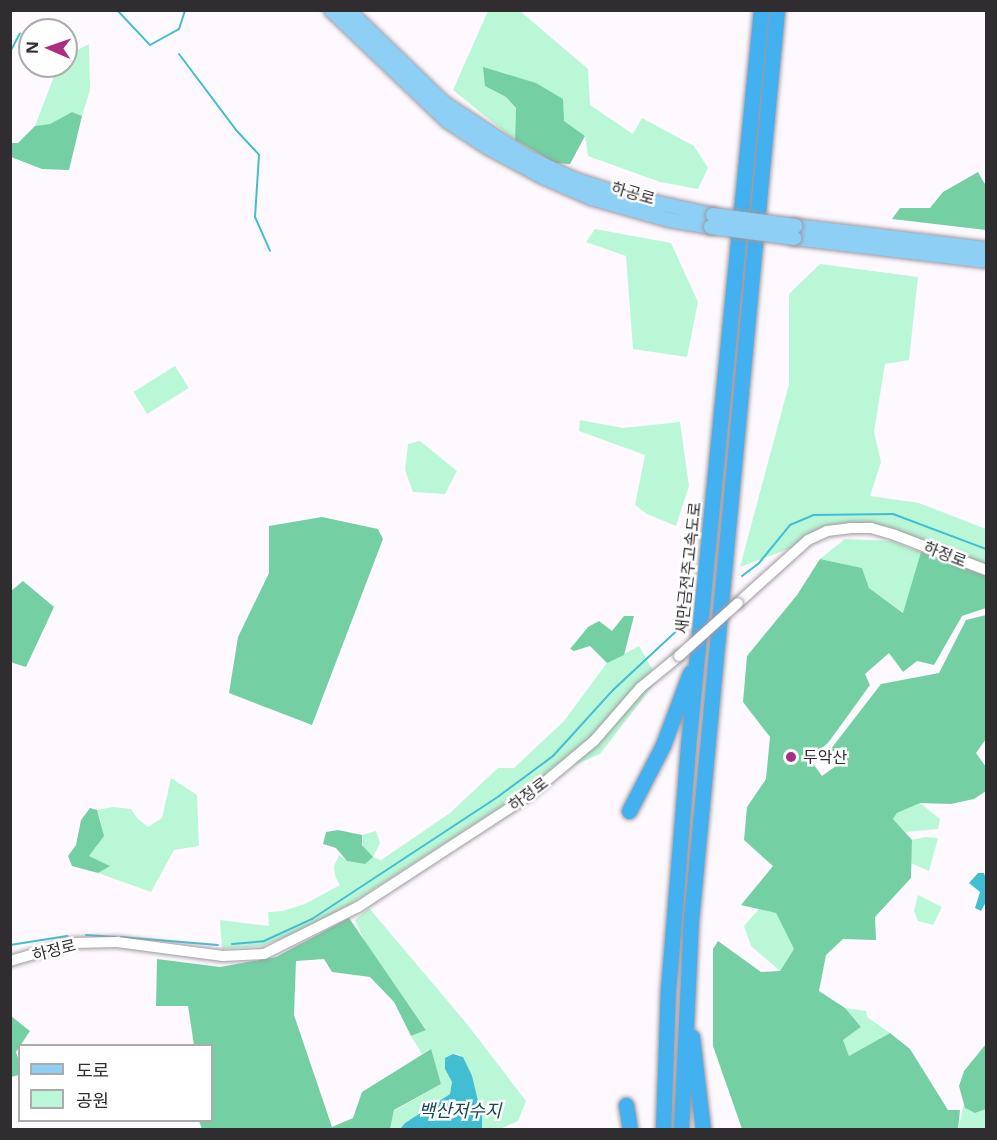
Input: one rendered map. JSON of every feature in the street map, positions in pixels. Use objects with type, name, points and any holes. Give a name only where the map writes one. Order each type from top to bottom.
[{"type":"highway","name":"새만금전주고속도로","points":[[663,1130],[668,990],[688,746],[761,10]]},
{"type":"highway","points":[[681,1130],[690,944],[777,10]]},
{"type":"highway","points":[[629,811],[663,745],[699,647]]},
{"type":"highway","points":[[690,944],[693,1051],[703,1130]]},
{"type":"highway","points":[[626,1105],[630,1130]]},
{"type":"main road","points":[[322,10],[371,50]]},
{"type":"main road","name":"하공로","points":[[331,10],[447,121],[487,147],[543,177],[591,198],[669,220],[712,221],[987,261]]},
{"type":"main road","name":"하공로","points":[[348,10],[401,65],[444,103],[525,156],[573,179],[712,221]]},
{"type":"main road","name":"하공로","points":[[794,232],[987,249]]},
{"type":"street","name":"하정로","points":[[10,962],[70,943],[117,942],[223,956],[264,954],[358,907],[528,796],[594,741],[640,688],[808,540],[827,531],[871,528],[987,570]]},
{"type":"green space","points":[[488,11],[520,11],[588,69],[590,105],[633,134],[642,118],[694,146],[708,168],[698,189],[660,182],[588,156],[585,136],[485,86],[506,97],[516,108],[515,140],[453,90]]},
{"type":"green space","points":[[89,44],[90,90],[82,116],[72,112],[50,124],[35,126],[53,78],[78,78],[78,50]]},
{"type":"green space","points":[[483,67],[536,83],[563,99],[564,121],[585,136],[570,164],[555,163],[515,140],[516,108],[506,97],[485,86]]},
{"type":"green space","points":[[72,112],[82,116],[69,170],[42,169],[11,157],[11,143],[18,143],[35,126],[50,124]]},
{"type":"green space","points":[[978,172],[986,186],[986,230],[892,219],[900,208],[930,208],[943,192]]},
{"type":"green space","points":[[595,229],[671,243],[698,302],[687,357],[633,349],[626,256],[586,242]]},
{"type":"green space","points":[[820,264],[918,277],[909,360],[885,364],[874,432],[881,462],[870,496],[919,503],[986,529],[986,564],[869,522],[820,528],[799,545],[740,567],[789,384],[789,294]]},
{"type":"green space","points":[[175,366],[189,388],[147,414],[133,392]]},
{"type":"green space","points":[[580,420],[623,428],[680,422],[689,486],[676,526],[647,514],[635,505],[645,455],[579,431]]},
{"type":"green space","points":[[420,441],[457,471],[445,494],[413,492],[405,470],[408,444]]},
{"type":"green space","points":[[322,517],[378,529],[383,539],[312,725],[229,693],[238,637],[269,573],[269,526]]},
{"type":"green space","points":[[845,539],[892,541],[921,552],[904,613],[869,588],[862,568],[820,559]]},
{"type":"green space","points":[[921,552],[986,576],[986,608],[962,616],[934,665],[917,661],[903,672],[889,653],[865,674],[870,685],[828,743],[809,758],[822,776],[836,766],[827,754],[881,684],[939,673],[966,620],[986,615],[986,739],[976,753],[986,767],[986,791],[974,799],[951,804],[920,803],[897,813],[893,819],[912,840],[911,878],[875,917],[876,940],[843,939],[826,955],[819,991],[845,1008],[861,1027],[843,1040],[849,1056],[890,1033],[910,1049],[948,1110],[960,1110],[958,1129],[742,1129],[713,1046],[713,949],[718,941],[761,972],[780,971],[794,949],[776,913],[741,905],[773,866],[744,840],[747,807],[766,779],[770,737],[743,702],[747,656],[797,595],[820,559],[862,568],[869,588],[903,613]]},
{"type":"green space","points":[[23,581],[54,607],[26,667],[10,662],[11,591]]},
{"type":"green space","points":[[624,616],[634,616],[624,655],[607,663],[590,646],[574,651],[570,649],[588,627],[599,621],[612,631]]},
{"type":"green space","points":[[639,646],[658,679],[600,754],[547,777],[349,905],[308,928],[262,946],[222,949],[220,920],[269,926],[268,912],[283,911],[305,904],[340,885],[335,876],[334,866],[339,855],[347,861],[365,864],[362,835],[376,831],[380,843],[373,857],[381,860],[450,813],[498,768],[514,768],[564,721],[607,663]]},
{"type":"green space","points":[[171,778],[197,795],[199,846],[174,850],[151,892],[98,873],[109,866],[88,856],[97,846],[101,821],[97,810],[113,807],[131,809],[137,818],[148,827],[162,818]]},
{"type":"green space","points":[[920,803],[940,819],[938,829],[905,832],[893,819],[897,813]]},
{"type":"green space","points":[[90,808],[97,810],[104,836],[89,856],[110,866],[98,873],[72,866],[68,856],[76,845],[81,820]]},
{"type":"green space","points":[[338,830],[362,835],[362,845],[373,857],[365,864],[347,861],[336,848],[323,844],[326,832]]},
{"type":"green space","points":[[925,837],[938,838],[929,871],[911,863],[912,840]]},
{"type":"green space","points":[[918,895],[942,907],[933,925],[918,921],[914,911]]},
{"type":"green space","points":[[369,908],[467,1024],[526,1101],[518,1121],[500,1129],[482,1129],[482,1117],[463,1057],[457,1054],[445,1058],[445,1069],[452,1082],[450,1094],[405,1123],[400,1129],[390,1129],[394,1111],[441,1084],[430,1049],[422,1054],[411,1036],[426,1029],[366,944],[355,920]]},
{"type":"green space","points":[[759,909],[776,913],[794,949],[780,971],[751,946],[744,926]]},
{"type":"green space","points":[[349,918],[426,1030],[411,1036],[394,1002],[370,977],[332,972],[324,959],[296,961],[294,1015],[332,1127],[353,1118],[362,1092],[431,1049],[441,1084],[394,1110],[390,1129],[202,1129],[199,1122],[213,1122],[213,1044],[194,1044],[188,1006],[156,1006],[157,959],[220,967],[276,957]]},
{"type":"green space","points":[[845,1008],[866,1011],[867,1017],[890,1033],[849,1056],[843,1040],[861,1027]]},
{"type":"green space","points":[[11,1016],[30,1031],[21,1044],[18,1044],[16,1052],[18,1075],[11,1077]]},
{"type":"green space","points":[[986,1044],[986,1109],[975,1113],[965,1108],[959,1086],[964,1071]]},
{"type":"green space","points":[[964,1103],[965,1108],[975,1113],[986,1109],[986,1129],[958,1130]]},
{"type":"water","points":[[978,873],[984,873],[986,880],[986,902],[981,911],[975,908],[980,892],[969,883]]},
{"type":"water","name":"백산저수지","points":[[453,1054],[463,1057],[472,1076],[482,1117],[482,1129],[400,1129],[405,1123],[450,1094],[452,1082],[445,1069],[445,1058]]},
{"type":"waterway","points":[[117,10],[150,45],[179,29],[185,10]]},
{"type":"waterway","points":[[10,52],[18,37]]},
{"type":"waterway","points":[[179,54],[236,130],[259,155],[255,217],[270,251]]},
{"type":"waterway","points":[[742,576],[759,563],[790,525],[813,515],[893,514],[986,549]]},
{"type":"waterway","points":[[232,944],[264,941],[312,919],[499,796],[553,756],[613,690],[685,623]]},
{"type":"waterway","points":[[86,935],[116,937]]},
{"type":"waterway","points":[[10,945],[67,936]]},
{"type":"waterway","points":[[121,937],[218,945]]},
{"type":"place","name":"두악산","points":[[791,757]]}]
